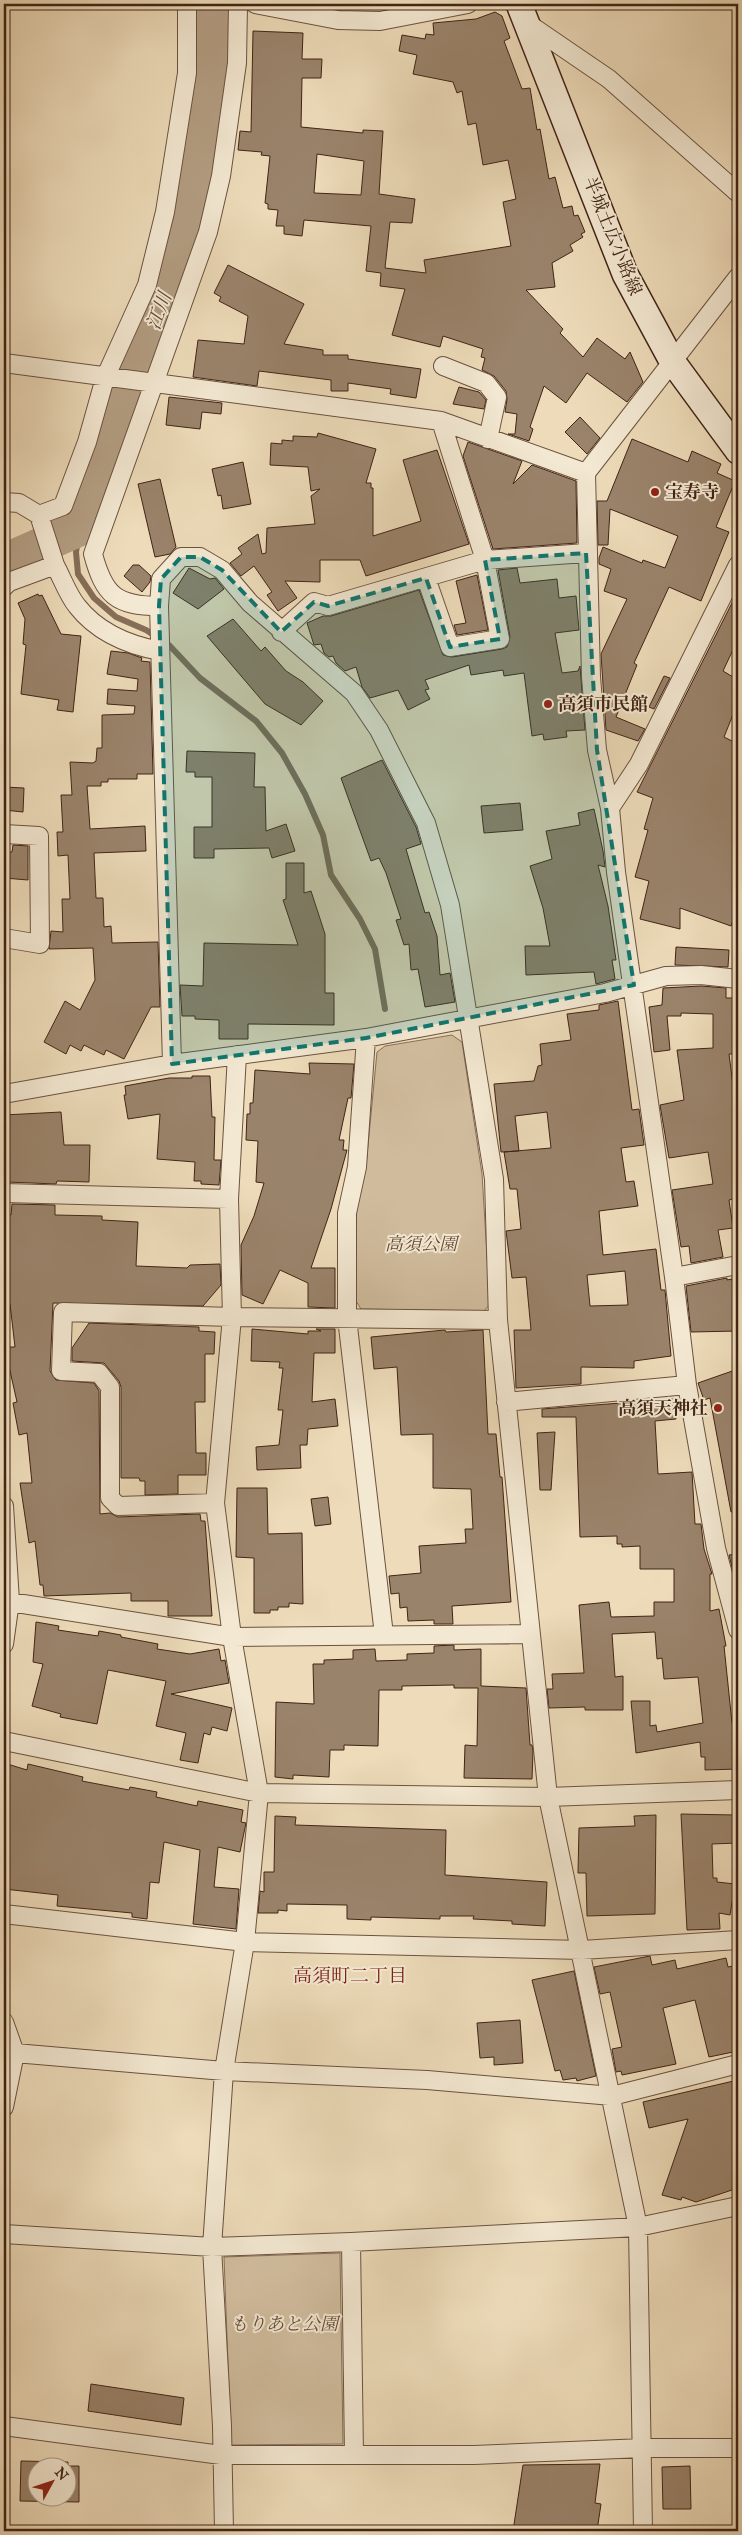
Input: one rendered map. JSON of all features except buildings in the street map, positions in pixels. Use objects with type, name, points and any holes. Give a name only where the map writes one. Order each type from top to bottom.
[{"type":"main road","name":"半城土広小路線","points":[[523,13],[625,274],[672,361],[738,452]]},
{"type":"street","points":[[39,516],[63,506],[87,442],[106,378],[147,285],[165,212],[187,73],[187,4]]},
{"type":"street","points":[[159,615],[114,598],[100,579],[93,554],[208,232],[221,176],[237,63],[238,4]]},
{"type":"street","points":[[255,4],[338,20],[380,21],[468,4]]},
{"type":"street","points":[[523,13],[609,79],[738,192]]},
{"type":"street","points":[[738,277],[672,361],[614,440],[586,473],[586,554],[591,677],[597,750],[610,808],[616,872],[634,985],[687,1385],[716,1548],[738,1630]]},
{"type":"street","points":[[4,363],[442,421],[586,473]]},
{"type":"street","points":[[443,366],[486,382],[497,397],[488,439]]},
{"type":"street","points":[[426,578],[450,647],[500,639],[486,560],[442,421]]},
{"type":"street","points":[[4,502],[19,504],[39,516],[55,565],[76,605],[92,622],[111,636],[135,646],[160,650]]},
{"type":"street","points":[[281,632],[314,602],[328,606],[486,560],[586,554]]},
{"type":"street","points":[[172,1064],[159,615],[161,579],[181,557],[200,557],[222,570],[250,603],[281,632],[354,693],[379,730],[426,823],[450,905],[494,1180],[498,1320],[548,1797],[582,1950],[638,2227],[644,2448],[644,2531]]},
{"type":"street","points":[[610,808],[639,764],[738,564]]},
{"type":"street","points":[[4,588],[9,582],[55,565]]},
{"type":"street","points":[[4,834],[39,836],[40,944],[4,938]]},
{"type":"street","points":[[4,1094],[172,1064],[366,1038],[605,993],[666,976],[701,975],[738,979]]},
{"type":"street","points":[[366,1038],[357,1167],[347,1213],[347,1318],[384,1635]]},
{"type":"street","points":[[224,2531],[212,2247],[224,2071],[245,1942],[259,1792],[232,1637],[215,1503],[232,1317],[229,1200],[237,1055]]},
{"type":"street","points":[[4,1193],[229,1200]]},
{"type":"street","points":[[674,1277],[738,1265]]},
{"type":"street","points":[[215,1503],[118,1506],[110,1498],[110,1387],[99,1374],[61,1371],[63,1312],[232,1317],[498,1320]]},
{"type":"street","points":[[506,1402],[687,1385]]},
{"type":"street","points":[[4,1506],[7,1601],[4,1644]]},
{"type":"street","points":[[7,1601],[232,1637],[531,1634]]},
{"type":"street","points":[[4,1741],[259,1792],[548,1797],[738,1790]]},
{"type":"street","points":[[4,1914],[245,1942],[582,1950],[738,1940]]},
{"type":"street","points":[[4,2022],[15,2053],[4,2107]]},
{"type":"street","points":[[15,2053],[224,2071],[427,2080],[612,2096],[738,2064]]},
{"type":"street","points":[[4,2234],[212,2247],[351,2242],[638,2227],[738,2206]]},
{"type":"street","points":[[351,2242],[354,2455]]},
{"type":"street","points":[[4,2426],[221,2455],[474,2455],[644,2448],[738,2448]]},
{"type":"highlighted area","points":[[586,553],[597,750],[634,985],[366,1038],[172,1064],[159,606],[161,579],[181,557],[200,557],[222,570],[281,632],[314,602],[328,606],[426,578],[450,647],[500,639],[485,560]]},
{"type":"green space","name":"高須公園","points":[[452,1035],[462,1042],[482,1174],[490,1304],[484,1311],[361,1309],[356,1301],[356,1212],[366,1166],[377,1052],[385,1046]]},
{"type":"green space","name":"もりあと公園","points":[[340,2253],[343,2444],[231,2445],[224,2257]]},
{"type":"waterway","name":"江川","points":[[4,562],[80,528],[136,367],[168,287],[188,211],[213,74],[214,4]]},
{"type":"waterway","points":[[80,528],[76,552],[78,574],[94,598],[116,617],[146,630],[169,645],[200,678],[256,721],[282,753],[305,794],[323,835],[331,875],[360,919],[375,949],[385,1009]]},
{"type":"place","name":"宝寿寺","points":[[655,492]]},
{"type":"place","name":"高須市民館","points":[[548,704]]},
{"type":"place","name":"高須天神社","points":[[718,1408]]},
{"type":"district","name":"高須町二丁目","points":[[350,1975]]}]
